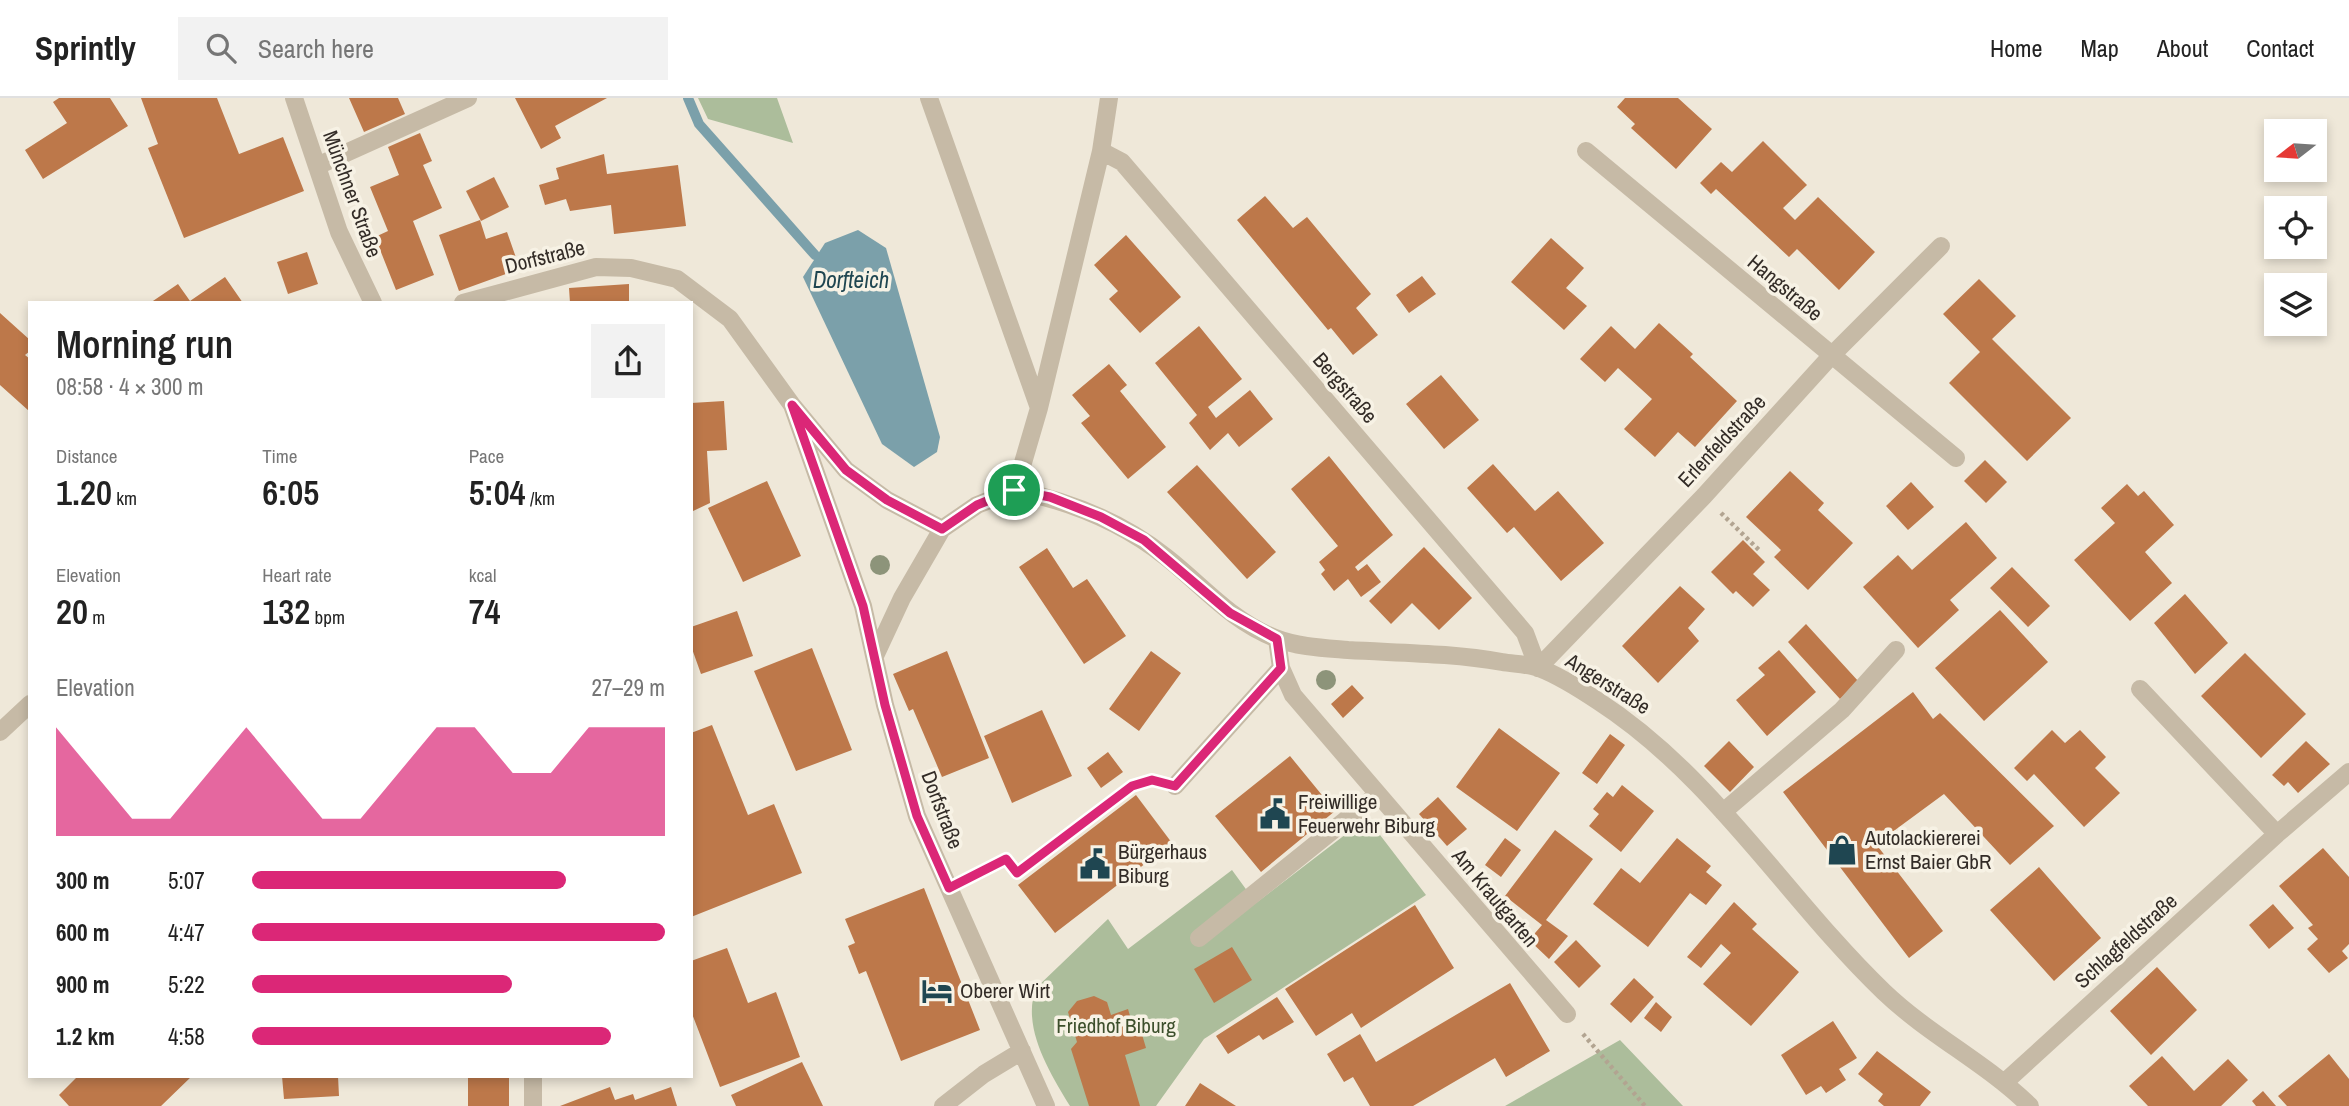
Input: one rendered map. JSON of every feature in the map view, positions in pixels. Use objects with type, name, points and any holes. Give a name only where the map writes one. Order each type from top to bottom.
[{"type":"street","name":"Münchner Straße","points":[[294,98],[339,232],[372,301]]},
{"type":"street","points":[[317,166],[468,98]]},
{"type":"street","points":[[929,98],[1039,408]]},
{"type":"street","points":[[875,656],[902,598],[942,529],[977,505],[1014,490],[1039,408],[1101,151],[1109,98]]},
{"type":"street","name":"Bergstraße","points":[[1101,151],[1122,162],[1525,633],[1538,668]]},
{"type":"street","name":"Hangstraße","points":[[1586,151],[1956,458]]},
{"type":"street","name":"Erlenfeldstraße","points":[[1538,668],[1703,496],[1831,356],[1941,246]]},
{"type":"street","name":"Dorfstraße","points":[[470,301],[596,267],[656,272],[677,279],[730,319],[792,405],[846,470],[887,500],[942,529]]},
{"type":"street","name":"Dorfstraße","points":[[792,405],[863,606],[900,762],[917,816],[1046,1106]]},
{"type":"street","name":"Angerstraße","points":[[1014,490],[1050,497],[1101,517],[1144,540],[1230,613],[1277,639],[1321,648],[1478,657],[1538,668],[1572,684],[1630,722],[1676,761],[1842,950],[1887,994],[1920,1023],[2005,1082],[2030,1106]]},
{"type":"street","name":"Am Krautgarten","points":[[1277,639],[1281,668],[1293,695],[1567,1014]]},
{"type":"street","points":[[1723,813],[1842,709],[1896,650]]},
{"type":"street","points":[[1175,786],[1281,668]]},
{"type":"street","points":[[2140,689],[2277,834]]},
{"type":"street","points":[[0,732],[28,706]]},
{"type":"street","name":"Schlagfeldstraße","points":[[2005,1082],[2277,834],[2349,772]]},
{"type":"street","points":[[1199,938],[1378,794]]},
{"type":"street","points":[[943,1106],[984,1074],[1022,1051]]},
{"type":"street","points":[[533,1078],[533,1106]]},
{"type":"path","points":[[1703,496],[1760,551]]},
{"type":"path","points":[[949,888],[1006,859],[1017,873],[1132,786],[1152,780],[1175,786]]},
{"type":"path","points":[[1567,1014],[1645,1106]]},
{"type":"green space","points":[[698,98],[777,98],[793,143],[708,119]]},
{"type":"green space","name":"Friedhof Biburg","points":[[1367,818],[1426,895],[1204,1039],[1156,1106],[1070,1106],[1046,1064],[1035,1034],[1032,1003],[1036,988],[1108,919],[1128,949],[1232,870],[1256,903]]},
{"type":"green space","points":[[1620,1040],[1683,1106],[1505,1106]]},
{"type":"water","name":"Dorfteich","points":[[858,230],[886,248],[940,437],[937,452],[914,467],[882,444],[803,277],[825,243]]},
{"type":"building","points":[[59,98],[110,98],[128,126],[43,179],[25,150],[67,123],[53,102]]},
{"type":"building","points":[[141,98],[217,98],[239,154],[283,137],[304,191],[184,238],[148,148],[158,144]]},
{"type":"building","points":[[349,98],[398,98],[405,114],[364,132]]},
{"type":"building","points":[[515,98],[607,98],[555,126],[561,138],[541,149]]},
{"type":"building","points":[[1625,98],[1678,98],[1712,129],[1676,169],[1631,128],[1635,124],[1617,107]]},
{"type":"building","points":[[420,133],[432,161],[423,165],[442,208],[413,221],[434,275],[396,290],[375,237],[388,231],[370,187],[399,175],[388,147]]},
{"type":"building","points":[[1763,141],[1807,185],[1783,208],[1795,220],[1818,197],[1875,252],[1839,290],[1797,249],[1789,257],[1716,189],[1711,194],[1700,183],[1721,162],[1732,172]]},
{"type":"building","points":[[604,154],[607,174],[678,165],[686,226],[614,234],[611,205],[570,211],[566,199],[545,205],[539,185],[559,179],[556,168]]},
{"type":"building","points":[[494,177],[509,207],[481,221],[466,191]]},
{"type":"building","points":[[1265,196],[1293,228],[1307,217],[1371,294],[1356,308],[1378,335],[1353,355],[1331,328],[1328,330],[1237,220]]},
{"type":"building","points":[[480,220],[486,239],[507,232],[520,269],[459,291],[439,235]]},
{"type":"building","points":[[1126,235],[1181,297],[1140,333],[1109,299],[1118,291],[1094,265]]},
{"type":"building","points":[[1551,238],[1584,268],[1566,288],[1587,306],[1564,330],[1511,282]]},
{"type":"building","points":[[307,252],[318,284],[288,294],[277,262]]},
{"type":"building","points":[[1422,276],[1436,294],[1409,313],[1396,295]]},
{"type":"building","points":[[225,277],[242,301],[190,301]]},
{"type":"building","points":[[1979,279],[2016,316],[1992,339],[2071,418],[2027,461],[1949,383],[1980,352],[1943,314]]},
{"type":"building","points":[[178,284],[190,301],[153,301]]},
{"type":"building","points":[[629,284],[629,301],[570,301],[569,288]]},
{"type":"building","points":[[0,313],[28,338],[28,353],[25,355],[28,357],[28,410],[0,385]]},
{"type":"building","points":[[1659,323],[1693,354],[1690,357],[1737,401],[1695,447],[1678,432],[1655,457],[1624,429],[1652,399],[1618,368],[1605,382],[1580,359],[1611,326],[1635,349]]},
{"type":"building","points":[[1199,326],[1242,379],[1208,407],[1216,418],[1250,390],[1273,419],[1239,447],[1228,433],[1210,450],[1189,423],[1197,415],[1155,363]]},
{"type":"building","points":[[1109,364],[1127,385],[1120,391],[1166,447],[1128,479],[1081,423],[1090,416],[1072,395]]},
{"type":"building","points":[[1441,375],[1479,420],[1444,449],[1406,404]]},
{"type":"building","points":[[724,401],[727,450],[707,451],[710,503],[693,511],[693,403]]},
{"type":"building","points":[[1329,456],[1393,535],[1355,567],[1358,571],[1367,564],[1381,582],[1361,597],[1348,579],[1334,591],[1321,574],[1325,570],[1319,562],[1338,546],[1291,489]]},
{"type":"building","points":[[1985,460],[2007,482],[1986,503],[1964,481]]},
{"type":"building","points":[[1493,464],[1535,511],[1558,491],[1604,543],[1561,581],[1514,527],[1507,533],[1467,488]]},
{"type":"building","points":[[1197,465],[1276,552],[1247,579],[1167,492]]},
{"type":"building","points":[[1790,471],[1824,503],[1818,510],[1853,543],[1808,590],[1774,557],[1781,550],[1746,517]]},
{"type":"building","points":[[767,481],[801,556],[743,582],[708,508]]},
{"type":"building","points":[[1911,482],[1934,507],[1908,530],[1886,506]]},
{"type":"building","points":[[2127,484],[2138,496],[2144,491],[2174,525],[2145,552],[2172,583],[2130,621],[2074,560],[2115,523],[2101,508]]},
{"type":"building","points":[[1966,522],[1997,558],[1950,600],[1959,610],[1918,648],[1863,587],[1898,555],[1912,570]]},
{"type":"building","points":[[1743,540],[1765,562],[1753,574],[1770,590],[1753,607],[1736,591],[1733,594],[1711,572]]},
{"type":"building","points":[[1424,547],[1472,598],[1439,630],[1412,603],[1391,624],[1369,601]]},
{"type":"building","points":[[1047,548],[1073,588],[1087,579],[1126,636],[1084,664],[1019,567]]},
{"type":"building","points":[[2012,567],[2050,606],[2028,627],[1990,588]]},
{"type":"building","points":[[1680,586],[1705,609],[1688,628],[1699,641],[1658,683],[1622,646]]},
{"type":"building","points":[[2185,594],[2228,643],[2195,674],[2154,623]]},
{"type":"building","points":[[2000,610],[2048,662],[1984,721],[1935,668]]},
{"type":"building","points":[[737,611],[753,656],[701,674],[693,652],[693,626]]},
{"type":"building","points":[[1806,624],[1859,682],[1840,699],[1788,642]]},
{"type":"building","points":[[812,648],[852,750],[796,771],[754,671]]},
{"type":"building","points":[[1779,650],[1816,692],[1767,736],[1736,700],[1765,675],[1758,668]]},
{"type":"building","points":[[947,651],[989,758],[942,777],[913,709],[909,711],[893,674]]},
{"type":"building","points":[[1151,651],[1181,673],[1139,731],[1109,709]]},
{"type":"building","points":[[2245,653],[2306,714],[2261,758],[2201,696]]},
{"type":"building","points":[[1352,685],[1364,698],[1343,718],[1331,704]]},
{"type":"building","points":[[1913,692],[1933,719],[1940,713],[2054,826],[2010,865],[1944,794],[1876,844],[1943,931],[1909,958],[1783,792]]},
{"type":"building","points":[[1042,710],[1072,776],[1012,803],[984,736]]},
{"type":"building","points":[[712,725],[748,815],[774,804],[802,873],[693,916],[693,732]]},
{"type":"building","points":[[1499,728],[1560,773],[1517,831],[1456,787]]},
{"type":"building","points":[[2052,730],[2065,743],[2080,730],[2106,757],[2095,768],[2120,793],[2084,827],[2034,774],[2027,781],[2014,768]]},
{"type":"building","points":[[1610,734],[1625,745],[1597,784],[1582,773]]},
{"type":"building","points":[[1729,741],[1754,767],[1730,792],[1704,766]]},
{"type":"building","points":[[2306,741],[2330,764],[2298,793],[2288,782],[2284,786],[2272,775]]},
{"type":"building","points":[[1108,752],[1123,772],[1101,788],[1087,768]]},
{"type":"building","name":"Freiwillige Feuerwehr Biburg","points":[[1290,756],[1335,811],[1261,872],[1215,816]]},
{"type":"building","points":[[1622,785],[1654,811],[1621,852],[1589,826],[1599,814],[1593,809],[1607,792],[1613,797]]},
{"type":"building","name":"Bürgerhaus Biburg","points":[[1136,795],[1172,843],[1055,933],[1018,885]]},
{"type":"building","points":[[1438,797],[1467,829],[1447,846],[1419,814]]},
{"type":"building","points":[[1555,830],[1593,859],[1546,920],[1568,936],[1549,959],[1529,940],[1542,925],[1505,896]]},
{"type":"building","points":[[1505,838],[1521,850],[1501,877],[1485,865]]},
{"type":"building","points":[[1677,838],[1711,866],[1706,872],[1722,885],[1706,905],[1690,893],[1648,947],[1593,904],[1621,868],[1640,883]]},
{"type":"building","points":[[2323,848],[2349,877],[2349,944],[2342,951],[2348,958],[2329,973],[2307,949],[2318,939],[2308,928],[2313,925],[2279,886]]},
{"type":"building","points":[[2039,867],[2101,938],[2054,981],[1990,910]]},
{"type":"building","points":[[924,888],[980,1030],[901,1061],[866,971],[859,974],[848,946],[855,943],[845,919]]},
{"type":"building","points":[[1734,902],[1757,924],[1752,929],[1799,972],[1751,1026],[1703,984],[1731,953],[1721,944],[1701,968],[1687,957]]},
{"type":"building","points":[[2273,904],[2294,928],[2269,949],[2249,925]]},
{"type":"building","points":[[1415,905],[1454,968],[1361,1028],[1352,1013],[1316,1036],[1285,989]]},
{"type":"building","points":[[1576,940],[1601,966],[1579,988],[1554,962]]},
{"type":"building","points":[[1232,947],[1252,980],[1214,1003],[1194,969]]},
{"type":"building","points":[[727,948],[748,1003],[776,992],[800,1057],[720,1087],[693,1016],[693,960]]},
{"type":"building","points":[[2157,967],[2197,1010],[2151,1055],[2110,1011]]},
{"type":"building","points":[[1634,978],[1654,997],[1631,1023],[1610,1004]]},
{"type":"building","points":[[1510,983],[1550,1051],[1506,1077],[1495,1058],[1413,1106],[1370,1106],[1353,1077],[1344,1082],[1327,1054],[1360,1034],[1376,1062]]},
{"type":"building","points":[[1094,996],[1107,1002],[1111,1015],[1128,1009],[1135,1033],[1141,1031],[1146,1048],[1125,1055],[1140,1106],[1089,1106],[1071,1049],[1077,1042],[1068,1012],[1077,1001]]},
{"type":"building","points":[[1277,997],[1294,1022],[1263,1040],[1259,1035],[1228,1054],[1216,1036]]},
{"type":"building","points":[[1656,1002],[1672,1017],[1661,1032],[1644,1018]]},
{"type":"building","points":[[1833,1021],[1857,1058],[1839,1069],[1846,1080],[1826,1093],[1821,1086],[1806,1095],[1781,1055]]},
{"type":"building","points":[[1877,1051],[1931,1092],[1920,1106],[1884,1106],[1878,1101],[1883,1094],[1858,1074]]},
{"type":"building","points":[[2329,1054],[2349,1079],[2349,1106],[2287,1106],[2278,1096]]},
{"type":"building","points":[[2162,1056],[2194,1091],[2228,1059],[2248,1080],[2221,1106],[2148,1106],[2129,1086]]},
{"type":"building","points":[[802,1062],[823,1106],[736,1106],[731,1095]]},
{"type":"building","points":[[76,1078],[190,1078],[161,1106],[69,1106],[59,1095]]},
{"type":"building","points":[[282,1078],[338,1078],[339,1096],[284,1099]]},
{"type":"building","points":[[468,1078],[509,1078],[509,1106],[468,1106]]},
{"type":"building","points":[[1200,1083],[1236,1106],[1185,1106]]},
{"type":"building","points":[[610,1087],[615,1100],[633,1094],[635,1100],[671,1087],[677,1106],[560,1106]]},
{"type":"building","points":[[2263,1091],[2276,1106],[2256,1106],[2252,1101]]},
{"type":"waterway","points":[[688,98],[699,124],[815,255]]},
{"type":"place","name":"Freiwillige Feuerwehr Biburg","points":[[1275,814]]},
{"type":"place","name":"Autolackiererei Ernst Baier GbR","points":[[1842,850]]},
{"type":"place","name":"Bürgerhaus Biburg","points":[[1095,864]]},
{"type":"place","name":"Oberer Wirt","points":[[937,991]]},
{"type":"route","points":[[792,405],[846,470],[887,500],[942,529],[977,505],[1014,490],[1050,497],[1101,517],[1144,540],[1230,613],[1277,639],[1281,668],[1175,786],[1152,780],[1132,786],[1017,873],[1006,859],[949,888],[917,816],[885,705],[863,606],[792,405]]}]
